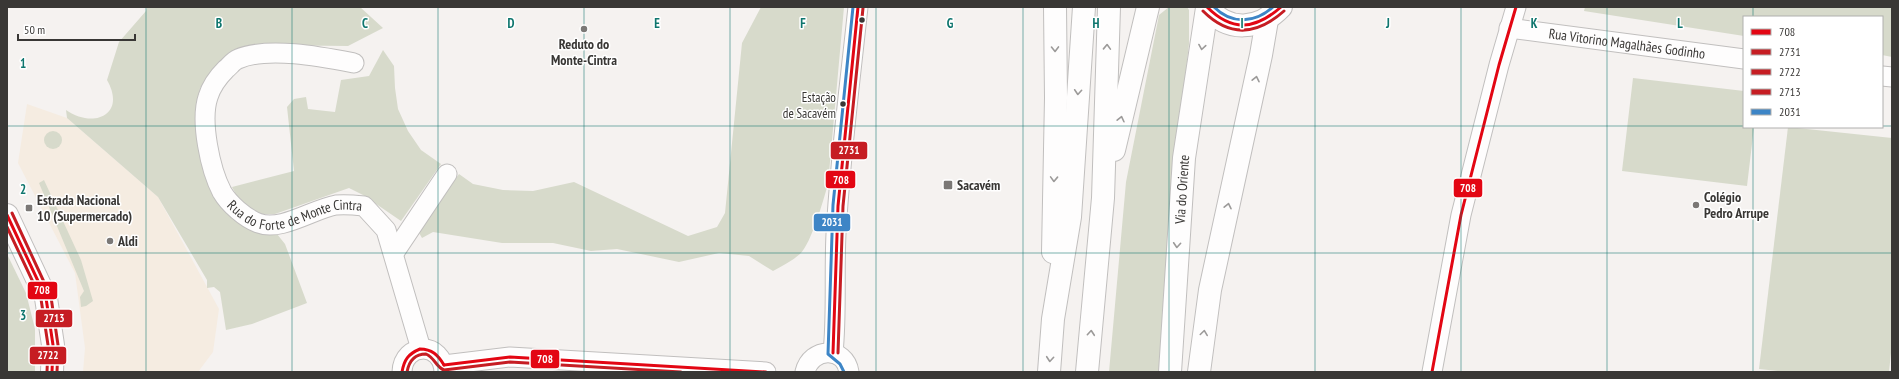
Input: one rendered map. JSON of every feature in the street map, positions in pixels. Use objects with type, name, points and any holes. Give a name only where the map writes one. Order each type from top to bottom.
[{"type":"main road","points":[[1053,319],[1053,199],[1056,98],[1055,8]]},
{"type":"main road","points":[[1207,8],[1220,19],[1235,25],[1251,25],[1274,13]]},
{"type":"main road","name":"Via do Oriente","points":[[1170,372],[1184,158],[1207,8]]},
{"type":"main road","points":[[1048,372],[1053,319],[1070,216],[1084,9]]},
{"type":"main road","points":[[1087,372],[1103,198],[1108,10]]},
{"type":"main road","points":[[1199,372],[1210,290],[1274,13]]},
{"type":"main road","points":[[1103,198],[1146,14]]},
{"type":"main road","points":[[7,215],[46,298],[53,345],[52,372]]},
{"type":"street","points":[[833,353],[835,336],[836,234],[846,104],[858,7]]},
{"type":"street","points":[[1432,372],[1461,215],[1509,28],[1516,7]]},
{"type":"street","name":"Rua Vitorino Magalhães Godinho","points":[[1509,28],[1743,59]]},
{"type":"street","name":"Rua do Forte de Monte Cintra","points":[[354,63],[304,54],[256,54],[236,60],[220,75],[208,96],[205,108],[205,122],[212,162],[222,192],[241,214],[258,224],[274,226],[337,205],[364,206],[386,230],[421,349]]},
{"type":"street","points":[[394,253],[447,174]]},
{"type":"street","points":[[402,372],[405,359],[409,354],[421,349],[427,349],[438,354],[444,368],[510,357],[766,372]]},
{"type":"street","points":[[805,372],[811,359],[817,355],[833,353],[840,356],[845,362],[849,372]]},
{"type":"shaded area","points":[[147,7],[360,7],[383,28],[348,46],[253,45],[234,50],[211,73],[200,88],[196,116],[198,136],[255,231],[277,234],[285,244],[307,303],[252,324],[226,330],[220,292],[214,287],[207,288],[207,280],[158,197],[67,118],[66,110],[76,116],[96,118],[104,115],[110,110],[113,102],[112,92],[107,80],[119,42],[146,11]]},
{"type":"shaded area","points":[[761,7],[844,7],[828,184],[817,221],[809,240],[800,254],[794,259],[773,271],[749,256],[719,253],[679,262],[617,249],[591,251],[553,243],[502,243],[433,232],[422,238],[418,231],[459,174],[473,184],[503,190],[533,191],[574,182],[688,236],[717,227],[725,213],[742,43]]},
{"type":"shaded area","points":[[1169,7],[1187,7],[1189,10],[1189,44],[1176,157],[1162,372],[1109,372],[1126,182],[1159,15]]},
{"type":"shaded area","points":[[1585,7],[1892,7],[1892,57],[1883,55],[1883,16],[1743,16],[1743,36],[1584,11]]},
{"type":"shaded area","points":[[383,50],[394,66],[398,109],[408,131],[421,150],[441,164],[401,221],[363,195],[349,188],[275,214],[258,214],[241,204],[232,187],[294,171],[287,107],[294,99],[306,97],[308,109],[335,112],[341,80],[369,76]]},
{"type":"shaded area","points":[[1633,78],[1743,91],[1743,128],[1754,128],[1747,186],[1622,171]]},
{"type":"shaded area","points":[[27,104],[67,118],[158,197],[219,309],[213,352],[198,372],[83,372],[85,348],[75,273],[18,163]]},
{"type":"shaded area","points":[[1788,128],[1892,138],[1892,343],[1889,372],[1787,372],[1759,369]]},
{"type":"shaded area","points":[[49,131],[57,131],[62,136],[60,147],[57,149],[49,149],[44,144],[44,136]]},
{"type":"shaded area","points":[[44,180],[81,260],[93,301],[86,306],[81,307],[80,297],[84,291],[39,183]]},
{"type":"shaded area","points":[[7,254],[26,293],[35,329],[35,372],[7,372]]},
{"type":"transit line","name":"2031","points":[[844,372],[840,364],[828,354],[833,205],[853,7]]},
{"type":"transit line","name":"708","points":[[833,353],[838,206],[858,7]]},
{"type":"transit line","name":"708","points":[[1207,7],[1225,21],[1244,25],[1253,24],[1262,20],[1281,7]]},
{"type":"transit line","name":"2031","points":[[1214,7],[1228,17],[1244,20],[1259,16],[1273,7]]},
{"type":"transit line","name":"708","points":[[1432,372],[1461,215],[1499,65],[1516,7]]},
{"type":"transit line","name":"2731","points":[[838,353],[843,206],[863,8]]},
{"type":"transit line","name":"2731","points":[[1203,11],[1223,26],[1244,30],[1254,29],[1264,25],[1284,11]]},
{"type":"transit line","name":"2713","points":[[12,213],[51,297],[58,345],[57,372]]},
{"type":"transit line","name":"708","points":[[7,215],[46,298],[53,345],[52,372]]},
{"type":"transit line","name":"2722","points":[[7,227],[41,299],[48,345],[47,372]]},
{"type":"transit line","name":"708","points":[[402,372],[407,358],[412,353],[420,349],[428,350],[434,353],[444,365]]},
{"type":"transit line","name":"2731","points":[[407,372],[411,361],[418,355],[422,354],[429,356],[441,369],[444,370],[510,362],[681,372]]},
{"type":"transit line","name":"708","points":[[444,365],[510,357],[766,372]]},
{"type":"place","name":"Reduto do Monte-Cintra","points":[[584,29]]},
{"type":"place","name":"Estação de Sacavém","points":[[843,104]]},
{"type":"place","name":"Sacavém","points":[[948,185]]},
{"type":"place","name":"Colégio Pedro Arrupe","points":[[1696,205]]},
{"type":"place","name":"Estrada Nacional 10 (Supermercado)","points":[[29,208]]},
{"type":"place","name":"Aldi","points":[[110,241]]}]
